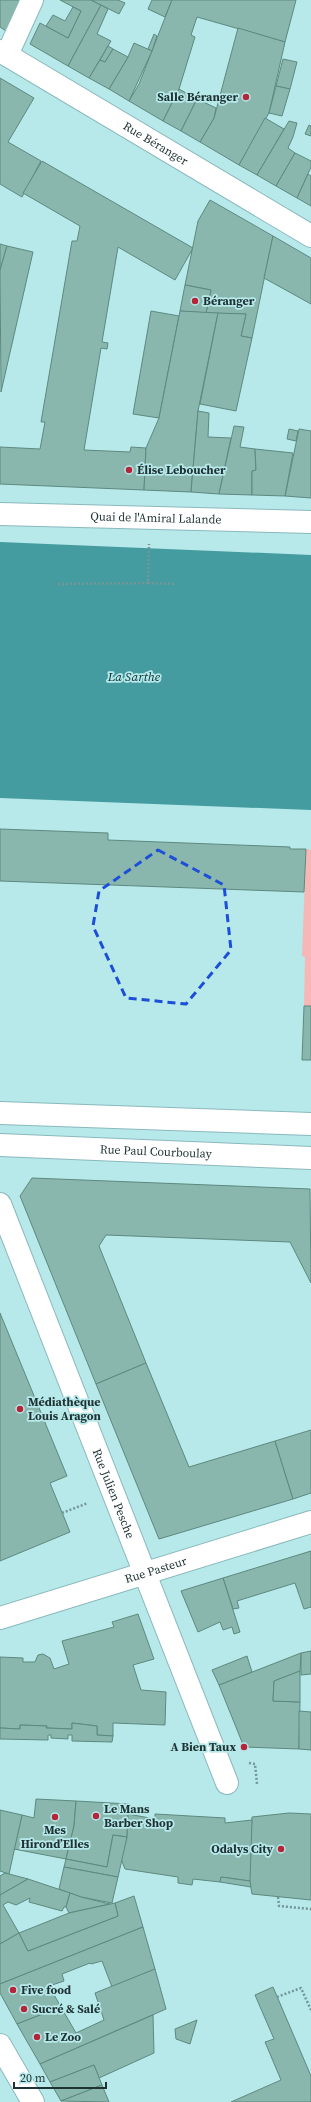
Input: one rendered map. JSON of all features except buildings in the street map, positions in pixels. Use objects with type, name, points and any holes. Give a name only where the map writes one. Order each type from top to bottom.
[{"type":"street","points":[[4,53],[32,0]]},
{"type":"street","name":"Rue Béranger","points":[[4,53],[311,236]]},
{"type":"street","name":"Quai de l'Amiral Lalande","points":[[0,514],[311,522]]},
{"type":"street","points":[[0,1114],[311,1124]]},
{"type":"street","name":"Rue Paul Courboulay","points":[[0,1145],[311,1158]]},
{"type":"street","name":"Rue Julien Pesche","points":[[0,1204],[227,1783]]},
{"type":"street","name":"Rue Pasteur","points":[[0,1618],[311,1522]]},
{"type":"street","points":[[0,2045],[33,2102]]},
{"type":"path","points":[[148,584],[150,518]]},
{"type":"path","points":[[58,584],[175,584]]},
{"type":"path","points":[[62,1513],[88,1503]]},
{"type":"path","points":[[278,1897],[278,1906],[311,1909]]},
{"type":"path","points":[[277,1998],[301,1988],[311,2010]]},
{"type":"highlighted area","points":[[158,850],[224,885],[231,950],[186,1004],[126,998],[93,926],[99,891]]},
{"type":"shaded area","points":[[306,849],[311,850],[311,1006],[304,1006],[305,957],[302,956]]},
{"type":"water","name":"La Sarthe","points":[[0,542],[311,555],[311,810],[0,798]]},
{"type":"place","name":"Salle Béranger","points":[[246,97]]},
{"type":"place","name":"Béranger","points":[[195,301]]},
{"type":"place","name":"Élise Leboucher","points":[[129,470]]},
{"type":"place","name":"Médiathèque Louis Aragon","points":[[20,1409]]},
{"type":"place","name":"A Bien Taux","points":[[244,1747]]},
{"type":"place","name":"Le Mans Barber Shop","points":[[96,1816]]},
{"type":"place","name":"Mes Hirond’Elles","points":[[55,1817]]},
{"type":"place","name":"Odalys City","points":[[281,1849]]},
{"type":"place","name":"Five food","points":[[13,1990]]},
{"type":"place","name":"Sucré & Salé","points":[[24,2009]]},
{"type":"place","name":"Le Zoo","points":[[37,2037]]}]
